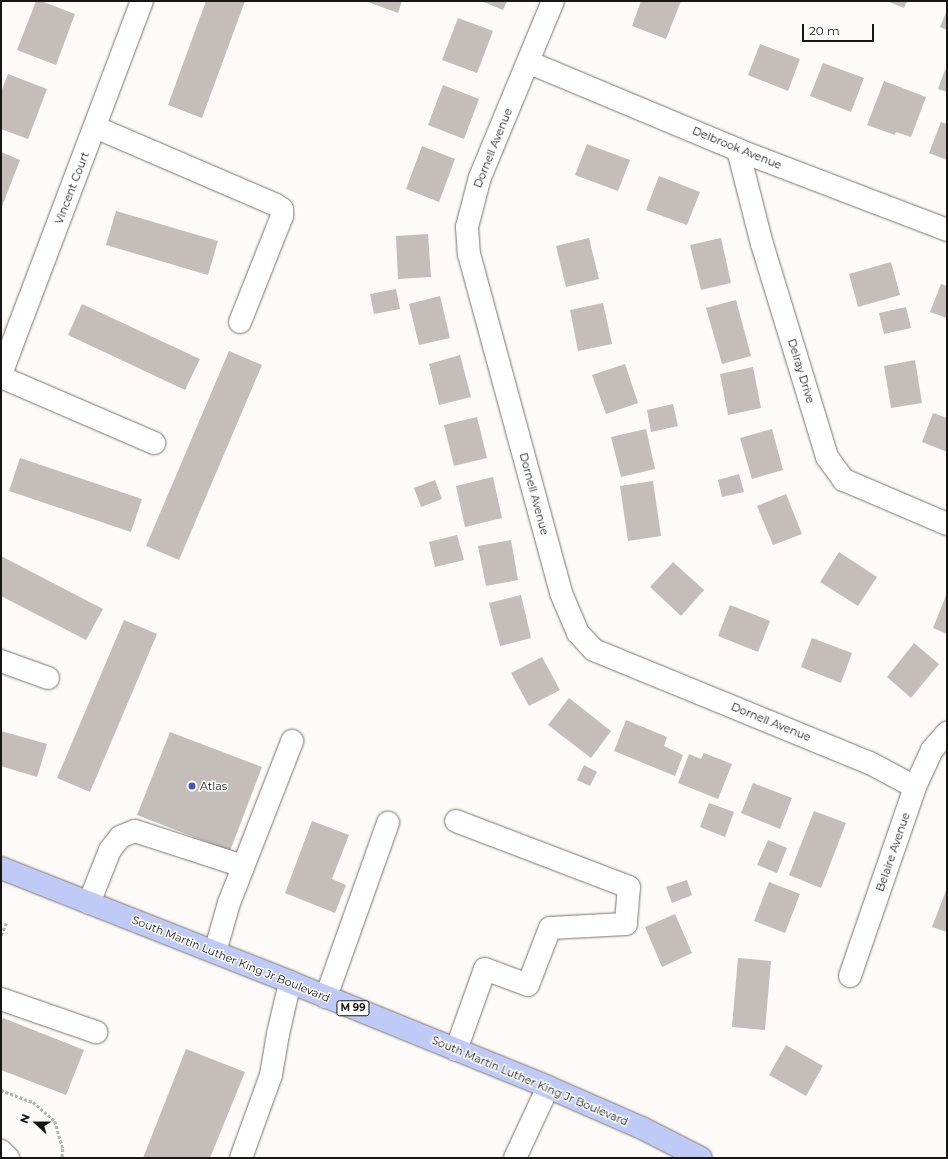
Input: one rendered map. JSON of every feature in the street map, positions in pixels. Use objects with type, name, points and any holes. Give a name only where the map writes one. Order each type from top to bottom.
[{"type":"main road","name":"South Martin Luther King Jr Boulevard","points":[[1,868],[290,982],[548,1087],[642,1128],[700,1158]]},
{"type":"street","name":"Vincent Court","points":[[1,374],[142,1]]},
{"type":"street","name":"Dornell Avenue","points":[[553,1],[480,177],[466,227],[469,254],[561,594],[578,633],[594,650],[870,763],[915,787]]},
{"type":"street","name":"Delbrook Avenue","points":[[528,62],[738,150],[947,230]]},
{"type":"street","points":[[95,127],[276,205],[282,209],[282,216],[240,322]]},
{"type":"street","name":"Delray Drive","points":[[738,150],[762,244],[827,458],[844,480],[947,524]]},
{"type":"street","points":[[1,377],[154,443]]},
{"type":"street","points":[[1,661],[48,678]]},
{"type":"street","name":"Belaire Avenue","points":[[850,976],[915,787],[932,750],[947,733]]},
{"type":"street","points":[[215,952],[228,903],[292,741]]},
{"type":"street","points":[[456,821],[629,887],[626,924],[550,928],[528,985],[485,969],[456,1050]]},
{"type":"street","points":[[326,997],[388,823]]},
{"type":"street","points":[[89,903],[110,850],[120,837],[135,831],[243,866]]},
{"type":"street","points":[[241,1158],[271,1075],[278,1034],[290,982]]},
{"type":"street","points":[[1,999],[96,1032]]},
{"type":"street","points":[[515,1158],[548,1087]]},
{"type":"path","points":[[1,935],[6,923]]},
{"type":"path","points":[[1,1090],[33,1102],[55,1121],[63,1149],[62,1158]]},
{"type":"building","points":[[36,1],[41,1],[75,14],[56,65],[17,50]]},
{"type":"building","points":[[206,1],[245,1],[202,118],[168,105]]},
{"type":"building","points":[[365,1],[402,1],[398,13]]},
{"type":"building","points":[[481,1],[507,1],[503,10]]},
{"type":"building","points":[[641,1],[681,1],[666,39],[632,26]]},
{"type":"building","points":[[887,1],[907,1],[904,8]]},
{"type":"building","points":[[947,10],[947,30],[940,27]]},
{"type":"building","points":[[458,18],[493,31],[477,73],[442,60]]},
{"type":"building","points":[[760,44],[800,59],[788,91],[748,75]]},
{"type":"building","points":[[823,63],[864,78],[851,112],[810,96]]},
{"type":"building","points":[[945,70],[947,70],[947,92],[938,89]]},
{"type":"building","points":[[8,74],[47,89],[28,139],[1,129],[1,92]]},
{"type":"building","points":[[884,81],[926,97],[911,137],[896,132],[895,135],[867,125]]},
{"type":"building","points":[[443,85],[479,99],[464,139],[428,125]]},
{"type":"building","points":[[941,122],[947,124],[947,160],[929,153]]},
{"type":"building","points":[[587,144],[630,160],[618,191],[575,175]]},
{"type":"building","points":[[422,146],[455,159],[439,202],[406,189]]},
{"type":"building","points":[[1,152],[20,160],[1,209]]},
{"type":"building","points":[[659,176],[700,192],[687,225],[646,210]]},
{"type":"building","points":[[116,211],[218,241],[208,275],[106,245]]},
{"type":"building","points":[[428,234],[431,277],[398,279],[396,236]]},
{"type":"building","points":[[589,238],[599,279],[566,287],[556,246]]},
{"type":"building","points":[[721,238],[731,283],[701,290],[690,245]]},
{"type":"building","points":[[891,262],[900,295],[858,307],[849,274]]},
{"type":"building","points":[[941,284],[947,286],[947,318],[930,312]]},
{"type":"building","points":[[396,289],[400,309],[374,314],[370,294]]},
{"type":"building","points":[[440,296],[450,338],[419,345],[409,304]]},
{"type":"building","points":[[736,300],[751,356],[722,364],[706,308]]},
{"type":"building","points":[[603,303],[612,344],[578,351],[570,310]]},
{"type":"building","points":[[82,304],[200,359],[185,390],[68,335]]},
{"type":"building","points":[[906,307],[911,328],[884,334],[879,313]]},
{"type":"building","points":[[229,351],[262,365],[179,560],[146,546]]},
{"type":"building","points":[[460,355],[471,397],[439,405],[429,364]]},
{"type":"building","points":[[915,360],[922,403],[891,408],[884,366]]},
{"type":"building","points":[[625,364],[638,403],[606,414],[592,375]]},
{"type":"building","points":[[753,367],[761,408],[728,415],[720,374]]},
{"type":"building","points":[[673,404],[678,426],[651,432],[647,410]]},
{"type":"building","points":[[933,413],[947,418],[947,452],[922,442]]},
{"type":"building","points":[[477,417],[487,458],[454,466],[444,425]]},
{"type":"building","points":[[646,429],[655,469],[621,477],[611,437]]},
{"type":"building","points":[[772,429],[783,470],[752,479],[740,438]]},
{"type":"building","points":[[20,458],[142,499],[131,532],[9,491]]},
{"type":"building","points":[[739,474],[744,492],[722,497],[718,480]]},
{"type":"building","points":[[493,477],[502,518],[465,527],[456,486]]},
{"type":"building","points":[[435,480],[442,499],[421,507],[414,488]]},
{"type":"building","points":[[653,481],[661,536],[628,541],[620,486]]},
{"type":"building","points":[[786,494],[802,534],[773,545],[757,506]]},
{"type":"building","points":[[457,535],[464,560],[435,567],[429,542]]},
{"type":"building","points":[[511,540],[518,580],[486,586],[478,546]]},
{"type":"building","points":[[839,552],[877,577],[858,606],[820,582]]},
{"type":"building","points":[[1,556],[103,609],[86,640],[1,596]]},
{"type":"building","points":[[673,562],[704,590],[681,616],[650,587]]},
{"type":"building","points":[[947,593],[947,634],[933,628]]},
{"type":"building","points":[[521,595],[531,638],[500,646],[489,603]]},
{"type":"building","points":[[730,605],[770,621],[758,652],[718,636]]},
{"type":"building","points":[[124,620],[157,634],[90,792],[57,778]]},
{"type":"building","points":[[812,638],[852,653],[841,683],[801,667]]},
{"type":"building","points":[[914,643],[939,664],[911,698],[887,677]]},
{"type":"building","points":[[542,657],[560,690],[529,706],[511,673]]},
{"type":"building","points":[[569,698],[611,731],[591,758],[548,725]]},
{"type":"building","points":[[626,720],[667,737],[664,746],[683,755],[675,776],[614,751]]},
{"type":"building","points":[[1,731],[47,744],[37,777],[1,766]]},
{"type":"building","points":[[170,732],[262,767],[230,851],[137,815]]},
{"type":"building","points":[[704,753],[732,764],[718,799],[678,783],[689,754],[701,759]]},
{"type":"building","points":[[584,765],[597,772],[590,786],[577,780]]},
{"type":"building","points":[[753,783],[792,798],[780,829],[741,813]]},
{"type":"building","points":[[709,803],[734,812],[725,837],[700,827]]},
{"type":"building","points":[[814,811],[846,823],[821,888],[789,875]]},
{"type":"building","points":[[312,821],[349,835],[332,879],[346,885],[335,913],[285,893]]},
{"type":"building","points":[[768,840],[787,848],[777,873],[757,865]]},
{"type":"building","points":[[687,880],[692,895],[672,903],[666,887]]},
{"type":"building","points":[[769,882],[800,894],[785,933],[754,921]]},
{"type":"building","points":[[947,888],[947,932],[932,927]]},
{"type":"building","points":[[675,914],[692,953],[662,967],[645,927]]},
{"type":"building","points":[[738,958],[771,961],[765,1030],[732,1027]]},
{"type":"building","points":[[3,1018],[84,1050],[66,1095],[1,1070],[1,1022]]},
{"type":"building","points":[[786,1045],[823,1066],[806,1096],[769,1075]]},
{"type":"building","points":[[186,1049],[245,1072],[210,1158],[143,1158]]},
{"type":"place","name":"Atlas","points":[[192,786]]}]
